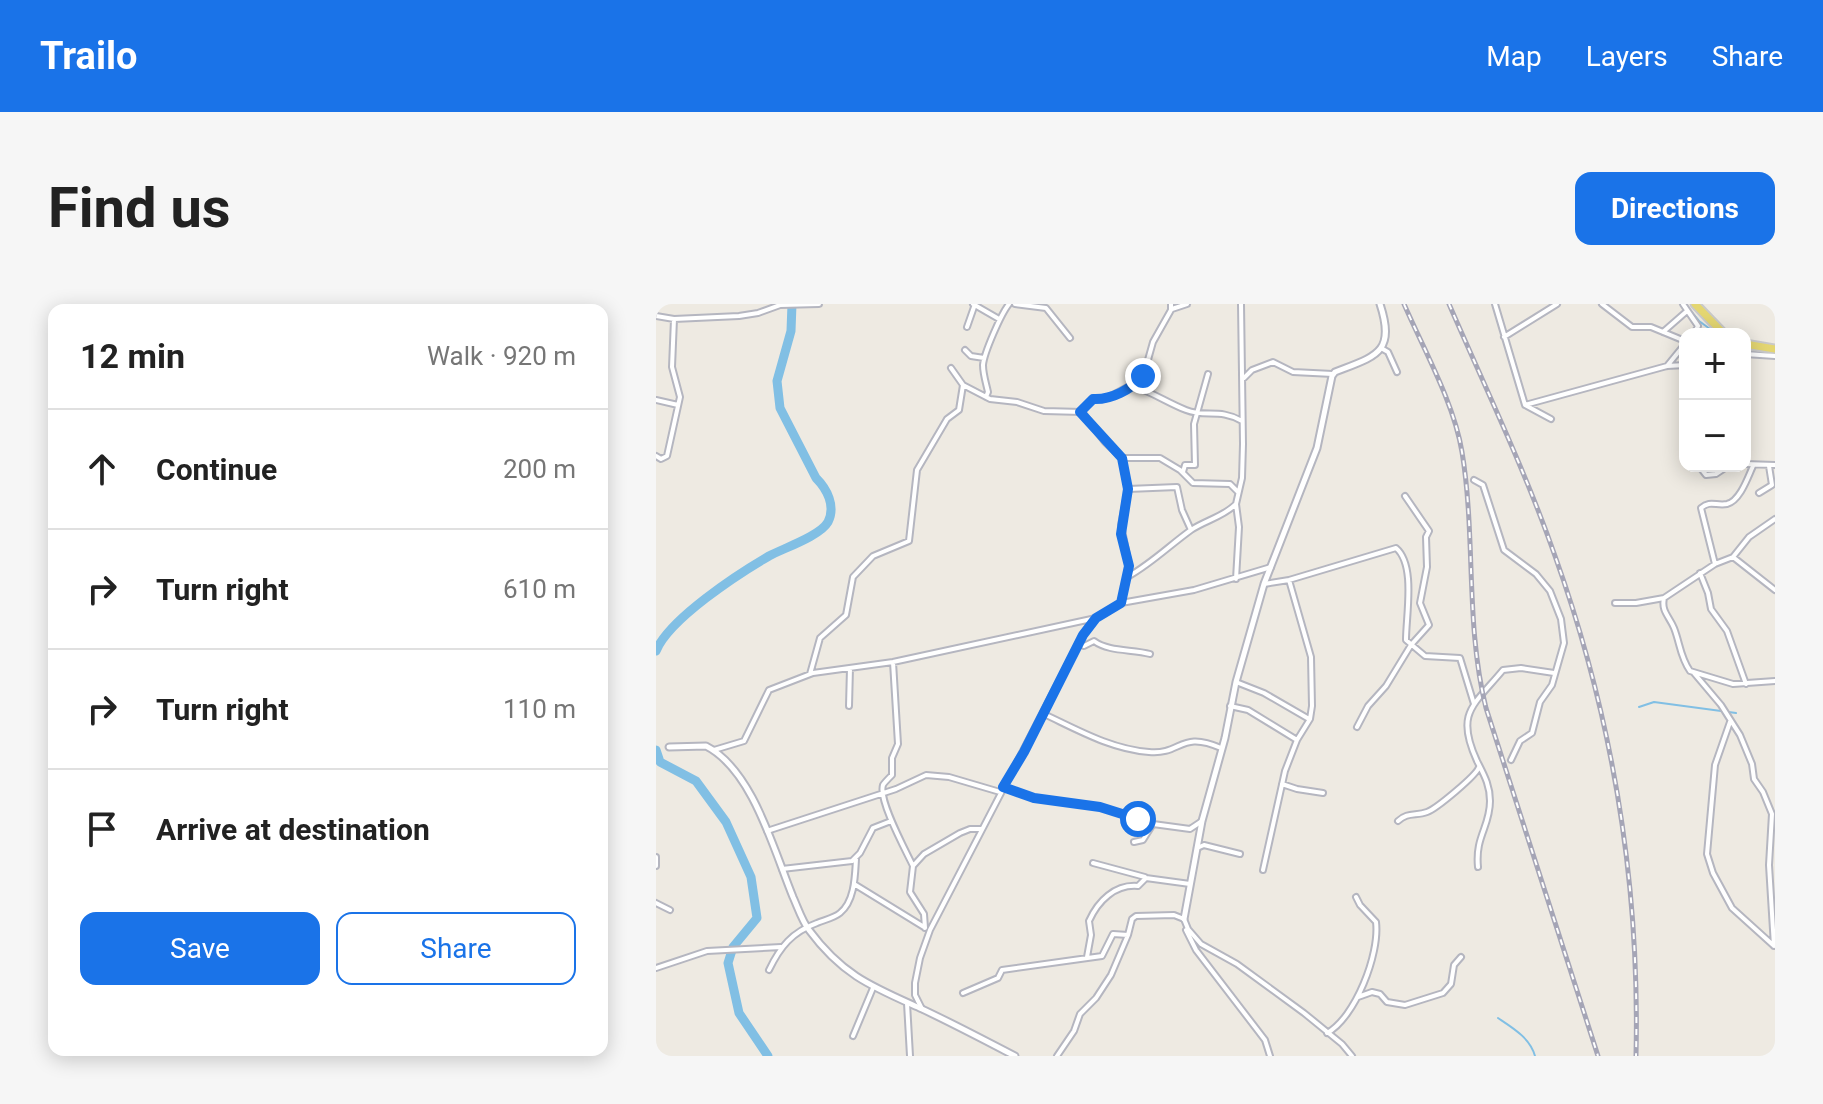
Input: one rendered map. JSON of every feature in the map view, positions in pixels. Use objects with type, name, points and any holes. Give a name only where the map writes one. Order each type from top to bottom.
[{"type":"main road","points":[[1695,304],[1718,328]]},
{"type":"main road","points":[[1751,350],[1775,349]]},
{"type":"street","points":[[656,316],[674,319],[739,316],[780,305],[819,304]]},
{"type":"street","points":[[986,397],[984,358],[999,319],[1012,304],[1046,308],[1070,338]]},
{"type":"street","points":[[1080,412],[1093,399],[1105,399],[1133,386],[1144,374],[1153,342],[1172,306],[1187,304]]},
{"type":"street","points":[[1236,579],[1239,527],[1236,504],[1242,478],[1241,304]]},
{"type":"street","points":[[1242,380],[1252,370],[1273,362],[1293,372],[1333,374],[1366,360],[1381,348],[1387,330],[1380,304]]},
{"type":"street","points":[[1504,337],[1557,304]]},
{"type":"street","points":[[1602,304],[1629,325],[1648,327],[1679,340]]},
{"type":"street","points":[[1683,304],[1697,324],[1696,328]]},
{"type":"street","points":[[967,327],[973,305],[999,319]]},
{"type":"street","points":[[1496,305],[1525,405],[1551,419]]},
{"type":"street","points":[[1663,332],[1687,311]]},
{"type":"street","points":[[656,456],[661,459],[667,456],[680,392],[672,364],[674,319]]},
{"type":"street","points":[[1381,348],[1388,352],[1397,372]]},
{"type":"street","points":[[965,350],[971,356],[984,358]]},
{"type":"street","points":[[1667,366],[1679,351]]},
{"type":"street","points":[[1751,351],[1775,356]]},
{"type":"street","points":[[1525,405],[1679,365]]},
{"type":"street","points":[[951,368],[963,385],[986,397],[1017,402],[1044,411],[1080,412],[1122,458],[1128,489],[1121,525],[1129,560],[1121,603]]},
{"type":"street","points":[[1183,472],[1185,465],[1195,465],[1193,431],[1208,374]]},
{"type":"street","points":[[1270,1056],[1269,1047],[1259,1031],[1189,941],[1184,921],[1202,821],[1236,682],[1264,584],[1317,448],[1333,374]]},
{"type":"street","points":[[810,674],[820,638],[846,615],[853,577],[873,556],[909,541],[917,470],[947,419],[959,410],[963,385]]},
{"type":"street","points":[[1133,386],[1186,410],[1228,414],[1242,421]]},
{"type":"street","points":[[656,400],[678,405]]},
{"type":"street","points":[[1122,458],[1160,458],[1183,472],[1193,483],[1230,484],[1238,493]]},
{"type":"street","points":[[1715,564],[1701,508],[1708,503],[1731,503],[1753,466],[1772,465],[1773,485],[1759,493]]},
{"type":"street","points":[[1474,480],[1483,485],[1504,550],[1536,574],[1555,601],[1564,643],[1551,688],[1540,702],[1532,733],[1520,741],[1511,760]]},
{"type":"street","points":[[1128,489],[1177,487],[1191,530]]},
{"type":"street","points":[[1357,727],[1411,645],[1429,625],[1420,603],[1427,567],[1426,537],[1429,531],[1405,496]]},
{"type":"street","points":[[1128,576],[1145,567],[1191,530],[1217,518],[1236,504]]},
{"type":"street","points":[[1615,603],[1664,598],[1715,564],[1733,557],[1747,540],[1775,521]]},
{"type":"street","points":[[1264,584],[1289,580],[1396,548],[1403,556],[1408,586],[1406,637],[1411,645],[1428,657],[1460,658],[1474,704]]},
{"type":"street","points":[[1733,557],[1775,590]]},
{"type":"street","points":[[714,750],[744,741],[769,690],[810,674],[893,662],[1096,618],[1121,603],[1194,590],[1271,567]]},
{"type":"street","points":[[1700,573],[1711,609],[1727,631],[1746,684]]},
{"type":"street","points":[[1263,870],[1282,784],[1297,740],[1310,719],[1313,667],[1289,580]]},
{"type":"street","points":[[1664,598],[1662,608],[1675,629],[1679,651],[1688,668],[1731,720],[1747,750],[1754,779],[1772,814],[1769,865],[1775,946]]},
{"type":"street","points":[[922,1009],[915,995],[915,983],[928,929],[1079,643],[1096,618]]},
{"type":"street","points":[[1079,643],[1084,646],[1094,641],[1103,648],[1150,654]]},
{"type":"street","points":[[893,662],[898,744],[892,758],[893,771],[884,784],[884,793],[891,821],[913,866],[910,892],[924,914],[928,929]]},
{"type":"street","points":[[849,706],[850,668]]},
{"type":"street","points":[[1478,867],[1477,846],[1490,800],[1487,777],[1479,765],[1466,726],[1474,704],[1503,670],[1521,668],[1554,673]]},
{"type":"street","points":[[1694,673],[1725,682],[1746,684],[1775,681]]},
{"type":"street","points":[[1236,682],[1264,693],[1310,719]]},
{"type":"street","points":[[1230,706],[1248,710],[1297,740]]},
{"type":"street","points":[[1044,714],[1124,748],[1163,752],[1196,740],[1221,748]]},
{"type":"street","points":[[1731,720],[1715,765],[1707,854],[1713,873],[1732,908],[1775,946]]},
{"type":"street","points":[[669,747],[706,746],[735,771],[767,831],[806,927],[839,964],[873,988],[1015,1056]]},
{"type":"street","points":[[1398,821],[1406,814],[1433,810],[1449,794],[1472,779],[1479,765]]},
{"type":"street","points":[[767,831],[931,775],[1000,792]]},
{"type":"street","points":[[1282,784],[1323,793]]},
{"type":"street","points":[[1003,787],[1034,798],[1100,807],[1153,824],[1190,829],[1202,821]]},
{"type":"street","points":[[1138,819],[1141,805]]},
{"type":"street","points":[[769,970],[781,947],[806,927],[840,914],[854,884],[856,859],[873,828],[891,821]]},
{"type":"street","points":[[1134,842],[1143,840],[1153,824]]},
{"type":"street","points":[[913,866],[924,854],[960,833],[982,829]]},
{"type":"street","points":[[1197,848],[1204,845],[1240,854]]},
{"type":"street","points":[[656,857],[656,866]]},
{"type":"street","points":[[782,869],[856,859]]},
{"type":"street","points":[[1093,863],[1146,878],[1190,884]]},
{"type":"street","points":[[1087,957],[1091,935],[1089,921],[1102,900],[1128,885],[1138,886],[1146,878]]},
{"type":"street","points":[[854,884],[928,929]]},
{"type":"street","points":[[1327,1033],[1342,1023],[1363,987],[1375,948],[1377,928],[1373,917],[1356,897]]},
{"type":"street","points":[[656,903],[670,910]]},
{"type":"street","points":[[1057,1056],[1074,1031],[1080,1014],[1096,998],[1111,975],[1132,919],[1137,915],[1174,915],[1184,921],[1201,944],[1237,964],[1352,1056]]},
{"type":"street","points":[[963,993],[998,978],[1002,970],[1102,956],[1113,934],[1128,935]]},
{"type":"street","points":[[656,968],[707,951],[781,947]]},
{"type":"street","points":[[1356,998],[1372,992],[1391,1003],[1405,1005],[1443,993],[1451,984],[1454,965],[1461,957]]},
{"type":"street","points":[[853,1036],[873,988]]},
{"type":"street","points":[[907,1003],[910,1056]]},
{"type":"waterway","points":[[656,651],[675,625],[706,598],[769,556],[818,532],[828,522],[831,510],[829,498],[780,408],[777,381],[791,331],[792,304]]},
{"type":"waterway","points":[[1685,304],[1709,328]]},
{"type":"waterway","points":[[1751,352],[1758,353]]},
{"type":"waterway","points":[[1639,707],[1654,702],[1736,713]]},
{"type":"waterway","points":[[656,750],[660,762],[696,781],[726,822],[751,877],[757,918],[733,947],[728,963],[739,1013],[768,1056]]},
{"type":"waterway","points":[[1498,1018],[1525,1039],[1535,1056]]},
{"type":"railway","points":[[1404,304],[1445,396],[1462,452],[1469,516],[1475,644],[1486,708],[1598,1056]]},
{"type":"railway","points":[[1449,304],[1543,524],[1593,678],[1619,802],[1627,865],[1633,928],[1636,1056]]},
{"type":"route","points":[[1138,819],[1100,807],[1034,798],[1003,787],[1083,635],[1096,618],[1121,603],[1129,566],[1121,534],[1128,489],[1124,467],[1122,458],[1080,412],[1093,399],[1105,399],[1133,386],[1143,376]]}]
